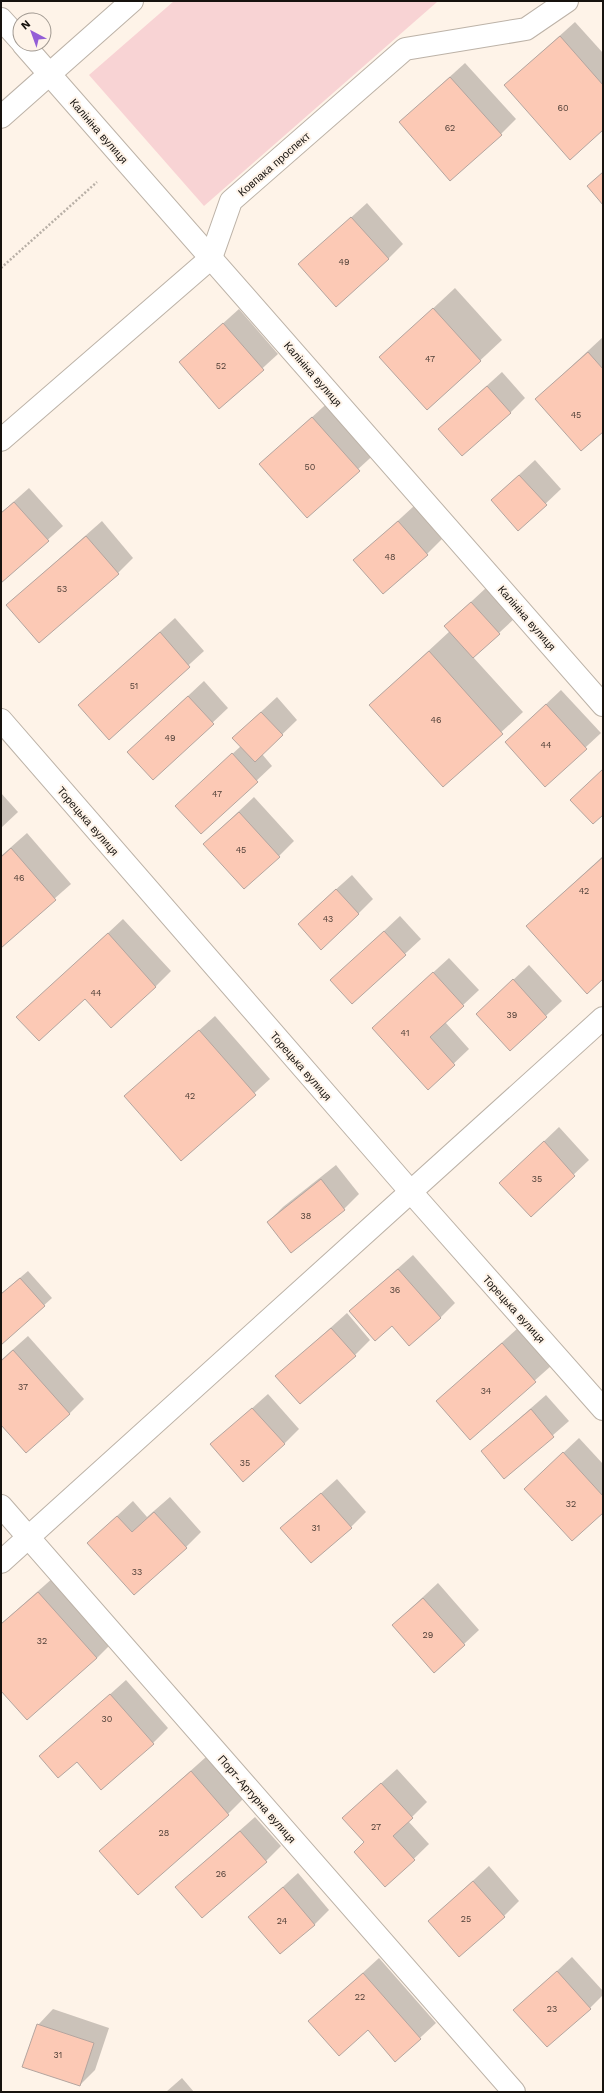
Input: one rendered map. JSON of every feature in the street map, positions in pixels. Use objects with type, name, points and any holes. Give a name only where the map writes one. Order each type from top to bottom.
[{"type":"street","points":[[1,117],[132,1]]},
{"type":"street","name":"Ковпака проспект","points":[[1,440],[211,258],[231,201],[405,49],[526,29],[567,1]]},
{"type":"street","points":[[1,19],[12,31]]},
{"type":"street","name":"Калініна вулиця","points":[[30,52],[603,705]]},
{"type":"street","name":"Торецька вулиця","points":[[1,720],[411,1192],[603,1409]]},
{"type":"street","points":[[1,1562],[603,1018]]},
{"type":"street","name":"Порт-Артурна вулиця","points":[[1,1506],[514,2092]]},
{"type":"path","points":[[1,268],[97,182]]},
{"type":"shaded area","points":[[174,1],[437,2],[204,206],[89,75]]},
{"type":"building","points":[[560,36],[603,85],[603,130],[570,160],[504,85]]},
{"type":"building","points":[[450,77],[502,135],[450,181],[399,122]]},
{"type":"building","points":[[603,172],[603,205],[587,186]]},
{"type":"building","points":[[351,217],[389,259],[336,307],[298,264]]},
{"type":"building","points":[[433,308],[481,361],[427,410],[379,357]]},
{"type":"building","points":[[223,323],[264,370],[219,409],[179,362]]},
{"type":"building","points":[[588,352],[603,369],[603,432],[581,451],[535,399]]},
{"type":"building","points":[[487,386],[511,413],[462,456],[438,429]]},
{"type":"building","points":[[312,417],[360,471],[307,518],[259,464]]},
{"type":"building","points":[[519,475],[547,505],[518,531],[491,500]]},
{"type":"building","points":[[14,502],[49,541],[1,583],[1,513]]},
{"type":"building","points":[[398,521],[428,555],[383,594],[353,560]]},
{"type":"building","points":[[86,536],[119,574],[39,643],[6,605]]},
{"type":"building","points":[[471,602],[500,634],[473,658],[444,626]]},
{"type":"building","points":[[160,632],[190,667],[109,740],[78,705]]},
{"type":"building","points":[[429,651],[503,734],[443,787],[369,705]]},
{"type":"building","points":[[188,696],[214,724],[153,780],[127,752]]},
{"type":"building","points":[[546,704],[587,749],[545,787],[505,742]]},
{"type":"building","points":[[261,712],[283,735],[255,762],[232,738]]},
{"type":"building","points":[[232,753],[258,782],[201,834],[175,806]]},
{"type":"building","points":[[603,769],[603,815],[593,824],[570,800]]},
{"type":"building","points":[[239,812],[280,857],[244,889],[203,844]]},
{"type":"building","points":[[11,848],[56,900],[1,948],[1,857]]},
{"type":"building","points":[[603,857],[603,979],[587,994],[526,926]]},
{"type":"building","points":[[336,889],[359,914],[321,950],[298,924]]},
{"type":"building","points":[[384,931],[406,955],[352,1004],[330,980]]},
{"type":"building","points":[[108,933],[156,987],[111,1028],[85,999],[39,1041],[16,1017]]},
{"type":"building","points":[[433,972],[464,1006],[430,1037],[455,1065],[428,1090],[372,1028]]},
{"type":"building","points":[[513,979],[547,1017],[510,1051],[476,1014]]},
{"type":"building","points":[[199,1030],[256,1095],[181,1161],[124,1096]]},
{"type":"building","points":[[544,1141],[575,1176],[531,1217],[499,1183]]},
{"type":"building","points":[[321,1179],[345,1210],[291,1253],[267,1222]]},
{"type":"building","points":[[398,1269],[441,1318],[409,1346],[392,1326],[375,1341],[349,1311]]},
{"type":"building","points":[[20,1278],[45,1306],[1,1345],[1,1294]]},
{"type":"building","points":[[331,1328],[356,1356],[300,1404],[275,1376]]},
{"type":"building","points":[[502,1343],[536,1382],[470,1440],[436,1401]]},
{"type":"building","points":[[13,1350],[70,1414],[26,1453],[1,1425],[1,1361]]},
{"type":"building","points":[[252,1408],[285,1444],[243,1482],[210,1444]]},
{"type":"building","points":[[531,1409],[554,1437],[504,1479],[481,1451]]},
{"type":"building","points":[[563,1452],[603,1496],[603,1513],[572,1541],[524,1489]]},
{"type":"building","points":[[321,1493],[352,1528],[311,1563],[280,1528]]},
{"type":"building","points":[[154,1512],[187,1548],[134,1595],[87,1543],[117,1516],[132,1532]]},
{"type":"building","points":[[38,1592],[97,1658],[27,1720],[1,1691],[1,1624]]},
{"type":"building","points":[[423,1598],[465,1645],[434,1673],[392,1625]]},
{"type":"building","points":[[110,1694],[154,1744],[101,1790],[77,1762],[58,1778],[39,1756]]},
{"type":"building","points":[[191,1771],[229,1815],[138,1895],[99,1851]]},
{"type":"building","points":[[381,1783],[413,1818],[393,1836],[415,1860],[385,1887],[354,1852],[364,1842],[342,1818]]},
{"type":"building","points":[[240,1831],[267,1862],[202,1918],[175,1887]]},
{"type":"building","points":[[473,1881],[505,1917],[459,1957],[428,1921]]},
{"type":"building","points":[[283,1887],[315,1925],[280,1954],[248,1917]]},
{"type":"building","points":[[557,1971],[591,2009],[547,2047],[513,2010]]},
{"type":"building","points":[[363,1973],[421,2039],[395,2062],[368,2030],[339,2056],[308,2021]]},
{"type":"building","points":[[37,2024],[94,2043],[80,2086],[22,2067]]}]
